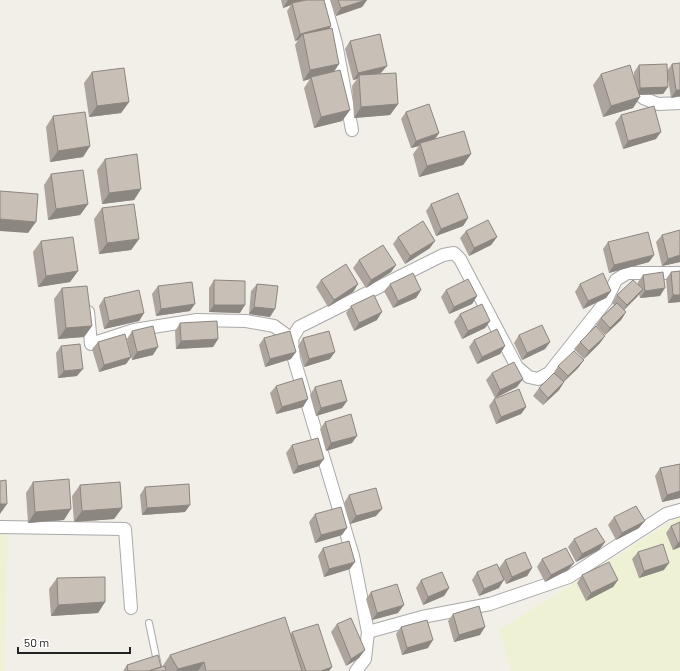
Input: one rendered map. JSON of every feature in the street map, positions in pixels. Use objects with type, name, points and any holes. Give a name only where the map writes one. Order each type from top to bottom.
[{"type":"street","points":[[324,0],[336,43],[352,130]]},
{"type":"street","points":[[643,98],[658,104],[680,103]]},
{"type":"street","points":[[356,671],[365,659],[368,632],[353,556],[294,359],[292,339],[299,327],[442,255],[454,253],[460,259],[517,368],[529,377],[538,379],[549,373],[602,307],[616,280],[627,272],[680,273]]},
{"type":"street","points":[[87,297],[91,344],[134,330],[197,320],[246,320],[274,326],[292,339]]},
{"type":"street","points":[[368,632],[422,617],[490,604],[569,577],[666,514],[680,510]]},
{"type":"street","points":[[0,527],[125,529],[131,608]]},
{"type":"lane","points":[[149,623],[159,671]]},
{"type":"green space","points":[[680,516],[680,671],[511,671],[499,630]]},
{"type":"green space","points":[[8,530],[4,671],[0,671],[0,531]]},
{"type":"building","points":[[306,0],[324,0],[331,26],[300,34],[292,3]]},
{"type":"building","points":[[338,0],[366,0],[341,8]]},
{"type":"building","points":[[332,28],[339,64],[310,70],[303,34]]},
{"type":"building","points":[[380,34],[387,66],[358,73],[350,41]]},
{"type":"building","points":[[680,63],[680,90],[676,90],[672,64]]},
{"type":"building","points":[[667,64],[668,87],[640,88],[639,65]]},
{"type":"building","points":[[630,65],[640,97],[611,106],[601,74]]},
{"type":"building","points":[[124,68],[129,102],[97,106],[92,72]]},
{"type":"building","points":[[340,70],[350,110],[321,117],[311,77]]},
{"type":"building","points":[[396,73],[398,104],[361,107],[359,75]]},
{"type":"building","points":[[429,104],[439,133],[416,141],[406,112]]},
{"type":"building","points":[[654,106],[661,132],[628,141],[621,115]]},
{"type":"building","points":[[85,112],[90,146],[58,151],[53,116]]},
{"type":"building","points":[[464,131],[471,154],[427,166],[420,143]]},
{"type":"building","points":[[137,154],[141,189],[109,193],[105,159]]},
{"type":"building","points":[[83,170],[88,204],[56,209],[51,174]]},
{"type":"building","points":[[0,191],[38,194],[36,222],[0,219]]},
{"type":"building","points":[[458,193],[468,218],[441,229],[431,204]]},
{"type":"building","points":[[134,204],[139,239],[107,243],[102,208]]},
{"type":"building","points":[[488,220],[497,237],[474,248],[466,231]]},
{"type":"building","points":[[423,221],[435,241],[410,256],[398,237]]},
{"type":"building","points":[[680,230],[680,255],[668,259],[662,235]]},
{"type":"building","points":[[648,232],[654,255],[614,265],[608,242]]},
{"type":"building","points":[[73,237],[78,271],[46,276],[41,241]]},
{"type":"building","points":[[383,245],[396,265],[371,280],[359,260]]},
{"type":"building","points":[[346,264],[358,284],[334,300],[321,280]]},
{"type":"building","points":[[680,271],[680,295],[673,295],[671,272]]},
{"type":"building","points":[[663,272],[665,288],[645,291],[643,275]]},
{"type":"building","points":[[413,273],[421,290],[398,301],[390,284]]},
{"type":"building","points":[[603,273],[611,291],[588,301],[580,284]]},
{"type":"building","points":[[468,279],[477,296],[454,307],[446,290]]},
{"type":"building","points":[[214,280],[245,281],[245,305],[214,305]]},
{"type":"building","points":[[633,280],[643,289],[627,305],[617,295]]},
{"type":"building","points":[[192,282],[195,304],[161,309],[158,286]]},
{"type":"building","points":[[257,284],[278,286],[275,309],[254,307]]},
{"type":"building","points":[[87,286],[92,326],[66,328],[62,288]]},
{"type":"building","points":[[139,290],[144,313],[109,321],[104,298]]},
{"type":"building","points":[[374,295],[382,312],[359,323],[351,306]]},
{"type":"building","points":[[617,303],[626,312],[610,328],[601,318]]},
{"type":"building","points":[[482,304],[490,321],[468,331],[460,314]]},
{"type":"building","points":[[217,321],[218,339],[181,341],[180,323]]},
{"type":"building","points":[[542,325],[550,342],[527,353],[519,335]]},
{"type":"building","points":[[153,326],[158,347],[137,352],[132,331]]},
{"type":"building","points":[[596,326],[605,336],[589,351],[580,342]]},
{"type":"building","points":[[497,329],[505,346],[482,357],[474,340]]},
{"type":"building","points":[[290,331],[296,352],[270,359],[264,338]]},
{"type":"building","points":[[329,331],[335,352],[309,359],[303,338]]},
{"type":"building","points":[[125,334],[131,357],[104,365],[98,342]]},
{"type":"building","points":[[80,344],[83,369],[64,371],[61,346]]},
{"type":"building","points":[[574,351],[584,360],[568,376],[558,366]]},
{"type":"building","points":[[514,362],[523,379],[500,390],[492,373]]},
{"type":"building","points":[[554,373],[564,382],[548,398],[539,388]]},
{"type":"building","points":[[302,378],[308,399],[282,407],[276,386]]},
{"type":"building","points":[[341,380],[347,401],[321,408],[315,387]]},
{"type":"building","points":[[519,389],[526,407],[501,417],[494,399]]},
{"type":"building","points":[[351,414],[357,436],[331,443],[325,422]]},
{"type":"building","points":[[318,438],[324,459],[298,466],[292,445]]},
{"type":"building","points":[[680,464],[680,491],[667,495],[660,468]]},
{"type":"building","points":[[69,479],[71,509],[35,512],[33,482]]},
{"type":"building","points":[[6,480],[7,504],[0,504],[0,481]]},
{"type":"building","points":[[120,482],[122,508],[82,511],[80,485]]},
{"type":"building","points":[[189,484],[190,505],[147,508],[145,487]]},
{"type":"building","points":[[376,488],[382,509],[356,516],[349,495]]},
{"type":"building","points":[[636,506],[645,521],[622,533],[614,517]]},
{"type":"building","points":[[341,507],[347,528],[321,535],[315,514]]},
{"type":"building","points":[[680,522],[680,542],[678,543],[671,526]]},
{"type":"building","points":[[596,528],[605,542],[582,554],[574,539]]},
{"type":"building","points":[[349,541],[355,562],[329,569],[323,548]]},
{"type":"building","points":[[663,544],[669,563],[644,571],[638,552]]},
{"type":"building","points":[[566,548],[574,563],[551,575],[542,559]]},
{"type":"building","points":[[525,552],[532,568],[512,577],[505,560]]},
{"type":"building","points":[[609,562],[618,580],[591,593],[582,575]]},
{"type":"building","points":[[497,564],[504,580],[484,589],[477,572]]},
{"type":"building","points":[[442,572],[449,588],[428,597],[421,580]]},
{"type":"building","points":[[105,577],[105,602],[58,605],[57,578]]},
{"type":"building","points":[[397,584],[404,605],[377,613],[371,592]]},
{"type":"building","points":[[479,606],[485,627],[459,635],[453,614]]},
{"type":"building","points":[[285,617],[302,671],[206,671],[204,662],[178,669],[170,655]]},
{"type":"building","points":[[351,618],[365,650],[351,659],[337,624]]},
{"type":"building","points":[[427,620],[433,640],[407,648],[401,627]]},
{"type":"building","points":[[318,624],[332,667],[321,671],[306,671],[292,632]]},
{"type":"building","points":[[158,655],[161,667],[148,671],[128,671],[127,665]]},
{"type":"building","points":[[165,666],[166,671],[149,671]]}]
